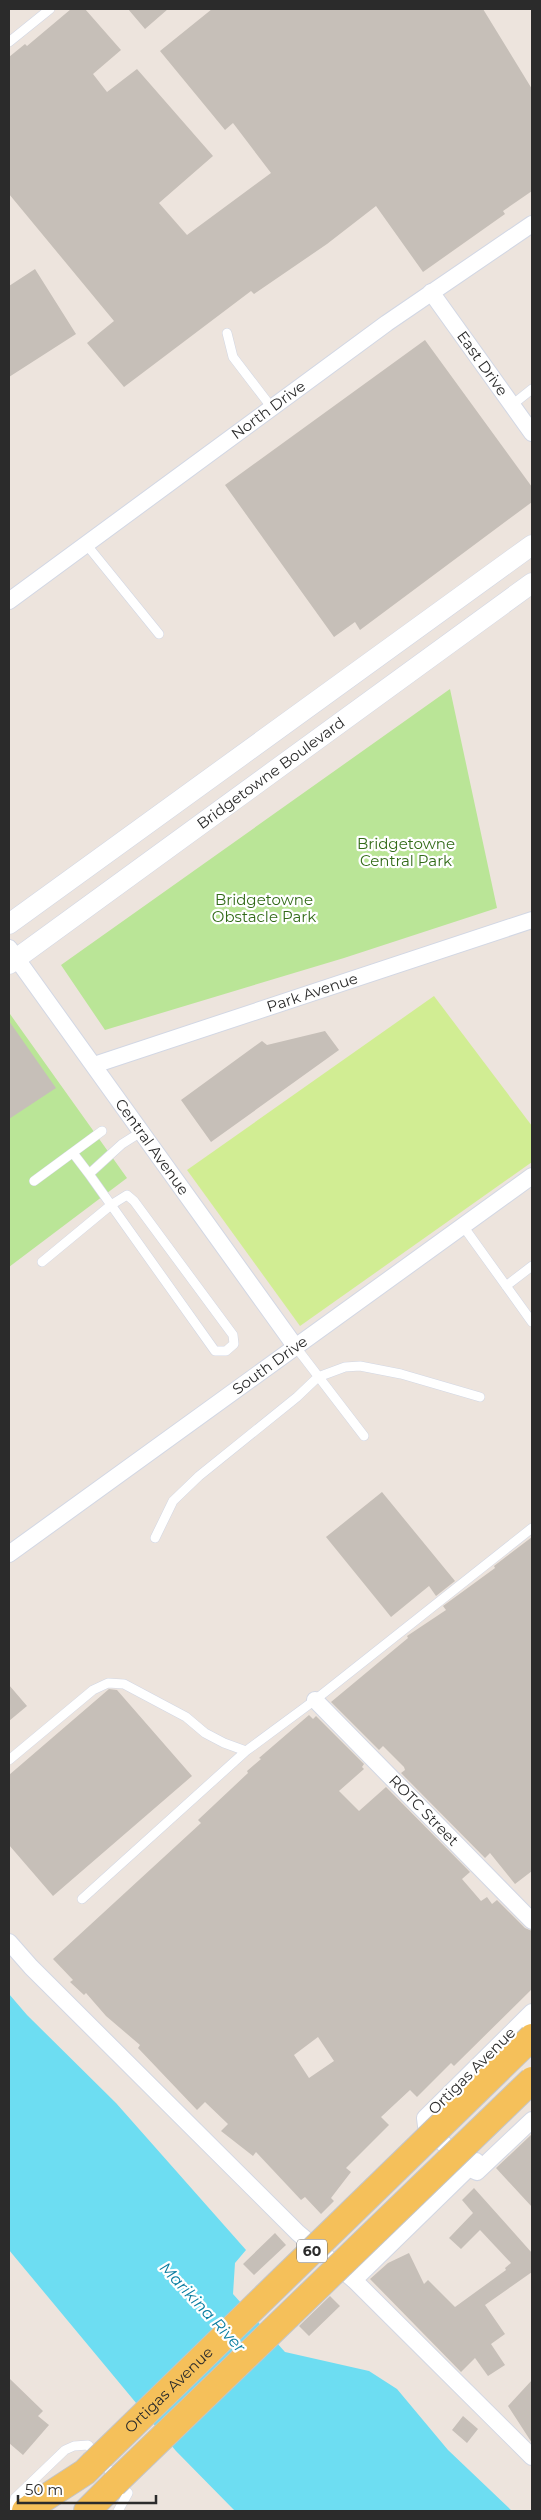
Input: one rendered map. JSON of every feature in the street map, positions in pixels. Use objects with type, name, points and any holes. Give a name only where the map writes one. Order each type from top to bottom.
[{"type":"main road","name":"Ortigas Avenue","points":[[25,2511],[89,2468],[532,2037]]},
{"type":"main road","name":"Ortigas Avenue","points":[[87,2511],[532,2080]]},
{"type":"main road","name":"60","points":[[46,2511],[89,2468]]},
{"type":"street","name":"North Drive","points":[[9,601],[431,292],[532,224]]},
{"type":"street","name":"East Drive","points":[[431,292],[532,433]]},
{"type":"street","name":"Bridgetowne Boulevard","points":[[9,924],[532,545]]},
{"type":"street","name":"Bridgetowne Boulevard","points":[[11,957],[532,583]]},
{"type":"street","name":"Park Avenue","points":[[94,1065],[532,920]]},
{"type":"street","name":"Central Avenue","points":[[11,957],[94,1065],[295,1346]]},
{"type":"street","name":"South Drive","points":[[9,1554],[532,1176]]},
{"type":"street","name":"ROTC Street","points":[[315,1700],[532,1922]]},
{"type":"street","points":[[9,1942],[31,1967],[298,2232],[354,2280],[532,2458]]},
{"type":"street","name":"Ortigas Avenue","points":[[468,2168],[426,2126],[425,2118],[532,2012]]},
{"type":"street","points":[[354,2280],[532,2108]]},
{"type":"street","points":[[468,2168],[477,2172],[532,2120]]},
{"type":"lane","points":[[9,42],[50,9]]},
{"type":"lane","points":[[227,332],[233,357],[272,408]]},
{"type":"lane","points":[[512,405],[532,389]]},
{"type":"lane","points":[[86,544],[159,634]]},
{"type":"lane","points":[[34,1180],[102,1131]]},
{"type":"lane","points":[[89,1174],[122,1144],[141,1132]]},
{"type":"lane","points":[[42,1262],[110,1205],[127,1195],[134,1200],[233,1335],[234,1344],[226,1351],[215,1351],[110,1205],[89,1174],[73,1153]]},
{"type":"lane","points":[[462,1226],[532,1322]]},
{"type":"lane","points":[[506,1286],[532,1266]]},
{"type":"lane","points":[[295,1346],[364,1436]]},
{"type":"lane","points":[[155,1538],[173,1501],[199,1476],[297,1397],[318,1377],[345,1367],[360,1366],[401,1374],[480,1397]]},
{"type":"lane","points":[[82,1899],[246,1751],[315,1700],[532,1528]]},
{"type":"lane","points":[[9,1760],[93,1690],[108,1683],[124,1684],[137,1690],[186,1717],[205,1733],[224,1743],[246,1751]]},
{"type":"lane","points":[[12,2511],[15,2498],[64,2450],[74,2446],[88,2445],[128,2493],[118,2511]]},
{"type":"green space","points":[[450,689],[497,908],[344,958],[105,1030],[61,965]]},
{"type":"green space","points":[[434,996],[532,1126],[532,1162],[300,1326],[187,1170]]},
{"type":"green space","points":[[9,1015],[127,1178],[9,1267]]},
{"type":"water","name":"Marikina River","points":[[9,1994],[27,2015],[116,2103],[246,2250],[235,2263],[233,2294],[285,2352],[369,2371],[397,2389],[448,2450],[512,2511],[235,2511],[176,2451],[9,2250]]},
{"type":"building","points":[[71,9],[85,9],[121,50],[93,74],[107,92],[137,69],[213,156],[159,203],[187,235],[271,173],[233,123],[225,130],[160,51],[212,9],[483,9],[532,89],[532,191],[503,211],[505,214],[423,272],[376,206],[327,244],[254,294],[251,291],[124,387],[87,343],[114,321],[9,194],[9,57],[25,44],[27,46]]},
{"type":"building","points":[[128,9],[168,9],[145,29]]},
{"type":"building","points":[[35,269],[76,334],[9,377],[9,286]]},
{"type":"building","points":[[425,340],[532,487],[532,502],[360,630],[355,622],[334,637],[225,485]]},
{"type":"building","points":[[9,1021],[56,1088],[9,1119]]},
{"type":"building","points":[[325,1031],[339,1050],[211,1142],[181,1100],[262,1041],[267,1045]]},
{"type":"building","points":[[382,1492],[455,1581],[436,1596],[429,1586],[391,1617],[326,1537]]},
{"type":"building","points":[[532,1537],[532,1871],[515,1884],[490,1853],[485,1858],[401,1773],[405,1770],[404,1767],[383,1746],[379,1750],[331,1702],[408,1638],[407,1636],[446,1610],[443,1606],[495,1568],[494,1566]]},
{"type":"building","points":[[9,1685],[27,1706],[9,1721]]},
{"type":"building","points":[[109,1689],[117,1690],[192,1776],[53,1896],[9,1845],[9,1775]]},
{"type":"building","points":[[309,1715],[313,1719],[316,1716],[364,1764],[362,1767],[364,1769],[339,1791],[359,1811],[386,1787],[470,1872],[462,1879],[481,1901],[487,1897],[492,1904],[497,1900],[525,1928],[532,1931],[532,1989],[454,2066],[451,2063],[417,2097],[410,2090],[381,2117],[389,2125],[346,2168],[351,2172],[331,2198],[334,2201],[321,2214],[305,2197],[301,2200],[256,2152],[253,2156],[221,2131],[228,2124],[205,2102],[197,2110],[138,2048],[140,2045],[106,2016],[86,1993],[84,1995],[70,1982],[73,1980],[53,1959],[201,1823],[198,1820],[248,1773],[247,1771],[261,1759],[259,1758]],"holes":[[[318,2037],[334,2061],[309,2078],[294,2055]]]},
{"type":"building","points":[[532,2134],[532,2207],[496,2168]]},
{"type":"building","points":[[474,2188],[532,2253],[532,2272],[485,2305],[505,2334],[491,2344],[505,2365],[488,2376],[475,2358],[461,2372],[370,2279],[388,2263],[409,2253],[424,2284],[428,2280],[455,2307],[506,2270],[505,2268],[511,2263],[480,2230],[461,2249],[449,2238],[473,2213],[462,2200]]},
{"type":"building","points":[[275,2233],[286,2245],[254,2275],[243,2264]]},
{"type":"building","points":[[330,2296],[340,2306],[309,2336],[299,2326]]},
{"type":"building","points":[[9,2378],[43,2411],[38,2416],[49,2425],[23,2455],[9,2443]]},
{"type":"building","points":[[532,2380],[532,2443],[508,2406]]},
{"type":"building","points":[[463,2416],[478,2429],[467,2443],[452,2430]]},
{"type":"park label","name":"Bridgetowne Central Park","points":[[406,852]]},
{"type":"park label","name":"Bridgetowne Obstacle Park","points":[[264,908]]}]
